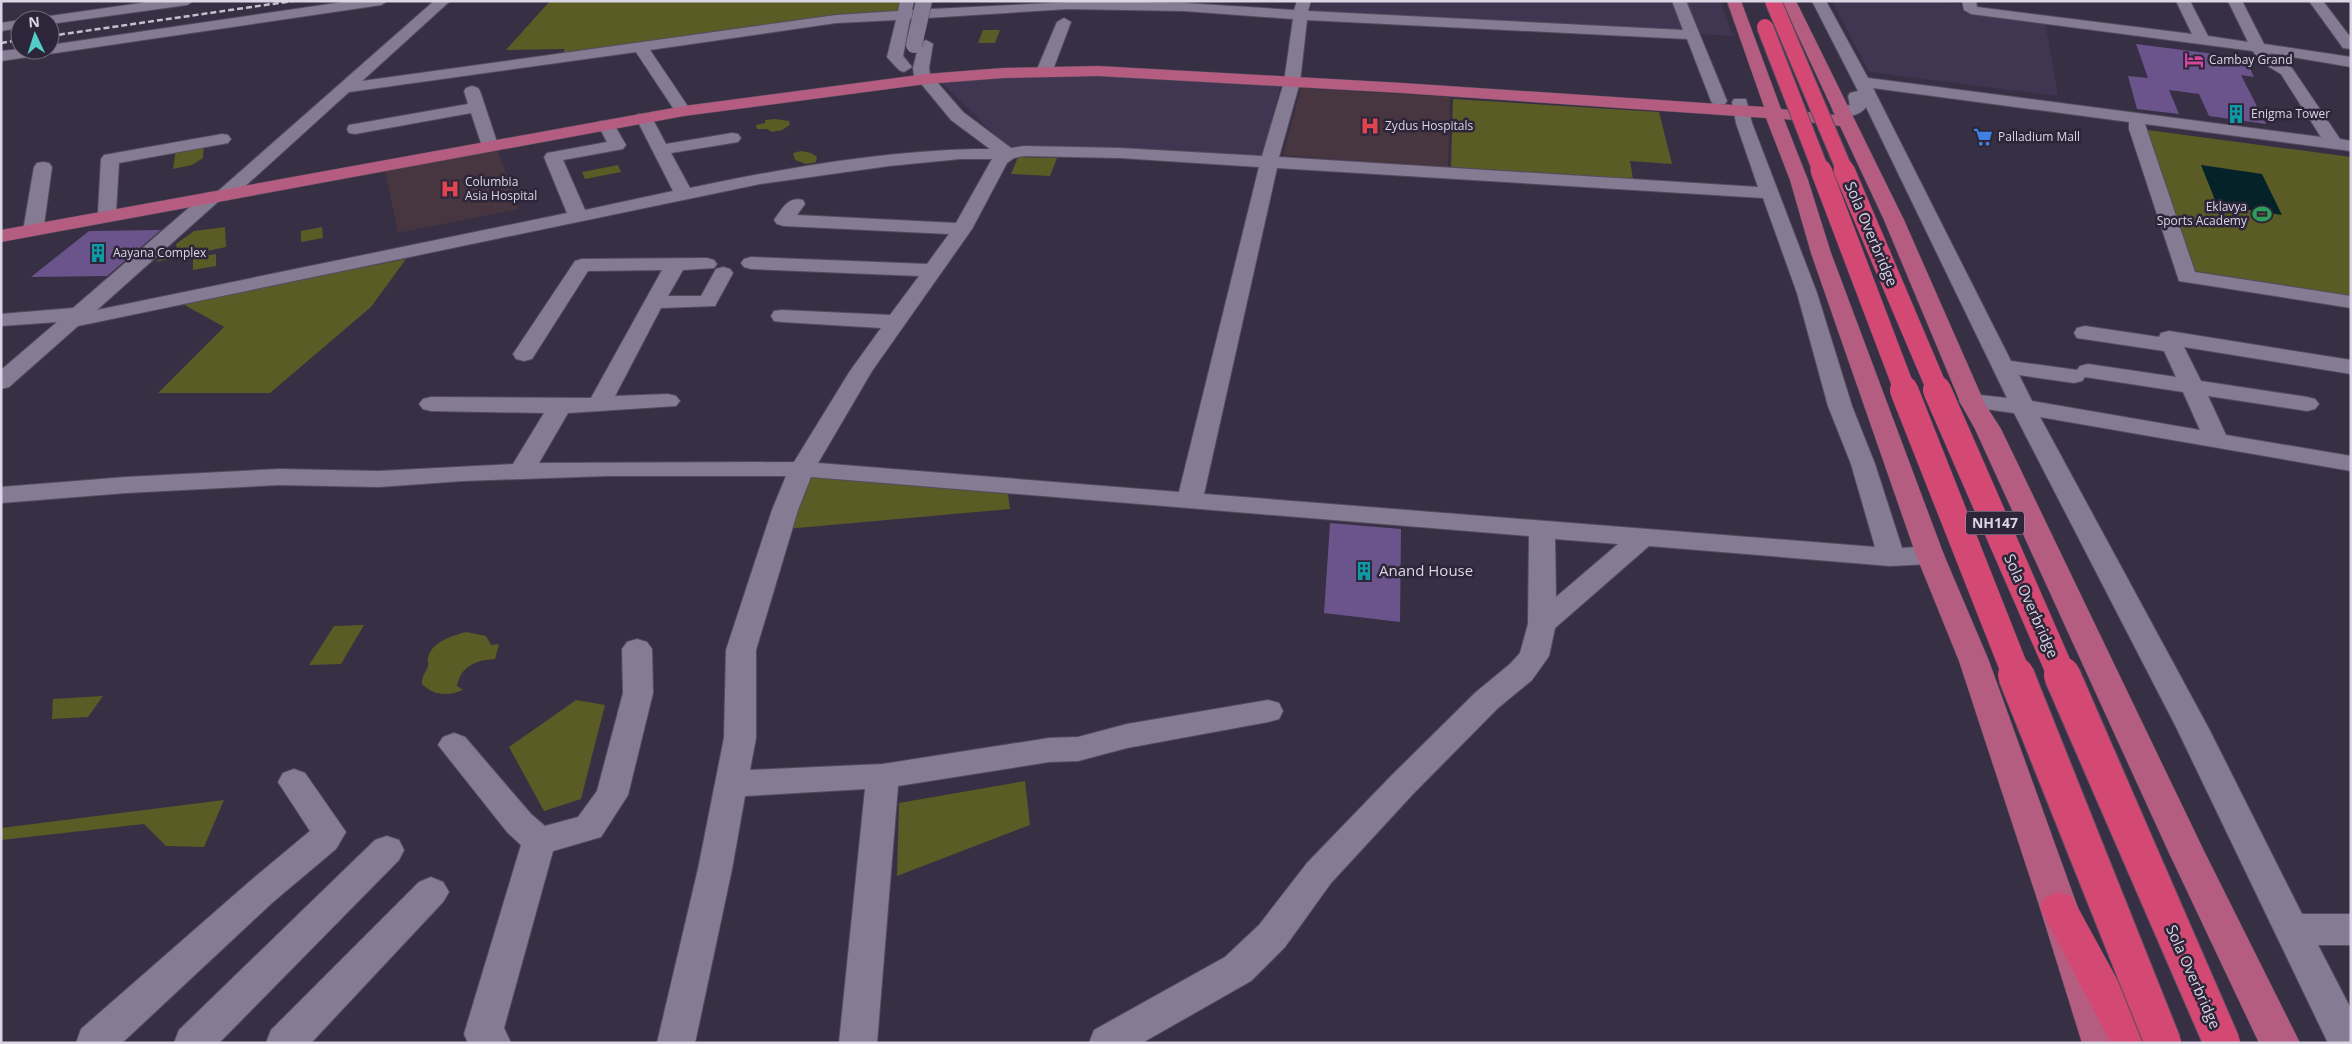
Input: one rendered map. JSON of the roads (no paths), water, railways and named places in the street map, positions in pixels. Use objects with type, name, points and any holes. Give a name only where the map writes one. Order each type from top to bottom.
[{"type":"highway","name":"Sola Overbridge","points":[[1754,1],[1844,229],[1933,467],[2164,1043]]},
{"type":"highway","name":"Sola Overbridge","points":[[1773,1],[1942,402],[2222,1043]]},
{"type":"highway","points":[[2059,908],[2132,1043]]},
{"type":"main road","points":[[1734,1],[1799,180],[1821,253],[1930,555],[1974,661],[2059,908],[2102,1043]]},
{"type":"main road","points":[[1789,1],[1894,220],[1973,405],[1988,429],[2187,853],[2280,1043]]},
{"type":"main road","points":[[1,236],[488,142],[681,108],[914,75],[1046,67],[1099,68],[1489,93],[1772,108],[1843,116]]},
{"type":"main road","points":[[1,231],[222,194],[644,118],[914,75],[1079,71],[1719,101],[1741,107]]},
{"type":"street","points":[[60,19],[187,1]]},
{"type":"street","points":[[60,48],[381,1]]},
{"type":"street","points":[[1,382],[346,88],[422,22],[443,1]]},
{"type":"street","points":[[924,1],[928,38]]},
{"type":"street","points":[[1679,1],[1719,101]]},
{"type":"street","points":[[1819,1],[1833,31],[1865,87],[2025,411],[2188,718],[2348,1043]]},
{"type":"street","points":[[1969,1],[1971,10],[2278,50],[2351,62]]},
{"type":"street","points":[[2183,1],[2202,40]]},
{"type":"street","points":[[2235,1],[2264,58],[2287,71],[2343,145]]},
{"type":"street","points":[[2249,1],[2278,50],[2287,61],[2287,71]]},
{"type":"street","points":[[2316,1],[2348,45],[2351,45]]},
{"type":"street","points":[[346,88],[939,4],[1111,3],[1302,8],[1693,35]]},
{"type":"street","points":[[914,75],[939,4]]},
{"type":"street","points":[[906,8],[895,57],[957,116],[1008,154]]},
{"type":"street","points":[[1190,499],[1269,163],[1292,80],[1302,8]]},
{"type":"street","points":[[395,22],[422,22]]},
{"type":"street","points":[[1046,67],[1064,22]]},
{"type":"street","points":[[640,46],[681,108]]},
{"type":"street","points":[[466,71],[488,142]]},
{"type":"street","points":[[1843,116],[1858,107],[1856,96],[1865,87]]},
{"type":"street","points":[[1865,87],[2343,145]]},
{"type":"street","points":[[354,129],[477,107]]},
{"type":"street","points":[[1741,107],[1744,123],[1808,293],[1840,406],[1863,464],[1886,536],[1890,557]]},
{"type":"street","points":[[1843,116],[1884,126]]},
{"type":"street","points":[[644,118],[679,185]]},
{"type":"street","points":[[2137,120],[2351,151]]},
{"type":"street","points":[[2137,120],[2137,129],[2186,277],[2351,302]]},
{"type":"street","points":[[578,216],[553,157],[617,146],[606,125]]},
{"type":"street","points":[[661,150],[732,138]]},
{"type":"street","points":[[107,212],[110,159],[222,139]]},
{"type":"street","points":[[1,320],[75,317],[578,216],[679,185],[787,174],[889,160],[960,154],[1008,154],[1024,151],[1120,153],[1770,193]]},
{"type":"street","points":[[676,1043],[715,868],[740,738],[741,650],[785,510],[802,469],[861,371],[962,229],[1000,160],[1008,154]]},
{"type":"street","points":[[34,225],[43,167]]},
{"type":"street","points":[[679,185],[694,173]]},
{"type":"street","points":[[796,204],[784,220],[962,229]]},
{"type":"street","points":[[751,263],[932,270]]},
{"type":"street","points":[[599,404],[676,264]]},
{"type":"street","points":[[524,354],[582,265],[676,264],[715,269],[708,302],[654,302]]},
{"type":"street","points":[[782,316],[896,322]]},
{"type":"street","points":[[2085,333],[2173,346]]},
{"type":"street","points":[[2217,441],[2169,338],[2351,367]]},
{"type":"street","points":[[2002,366],[2191,386],[2307,404]]},
{"type":"street","points":[[431,404],[560,406],[668,401]]},
{"type":"street","points":[[1973,405],[2025,411],[2351,464]]},
{"type":"street","points":[[521,472],[560,406]]},
{"type":"street","points":[[2025,411],[2351,472]]},
{"type":"street","points":[[1,495],[126,485],[279,477],[378,479],[606,469],[802,469],[1890,557],[1930,555]]},
{"type":"street","points":[[1108,1043],[1147,1019],[1238,969],[1272,936],[1319,873],[1376,812],[1456,729],[1521,672],[1534,656],[1542,624],[1542,529]]},
{"type":"street","points":[[1542,624],[1643,537]]},
{"type":"street","points":[[539,841],[589,828],[612,795],[638,693],[637,649]]},
{"type":"street","points":[[731,784],[882,776],[1049,750],[1078,749],[1127,736],[1268,711]]},
{"type":"street","points":[[454,745],[519,823],[539,841]]},
{"type":"street","points":[[858,1043],[882,776]]},
{"type":"street","points":[[92,1042],[261,892],[324,839],[329,832],[294,782]]},
{"type":"street","points":[[482,1036],[539,841]]},
{"type":"street","points":[[193,1043],[387,850]]},
{"type":"street","points":[[286,1043],[431,892]]},
{"type":"street","points":[[2292,929],[2351,930]]},
{"type":"railway","points":[[60,35],[293,1]]},
{"type":"railway","points":[[1,43],[10,42]]},
{"type":"place","name":"Cambay Grand","points":[[2194,60]]},
{"type":"place","name":"Enigma Tower","points":[[2236,114]]},
{"type":"place","name":"Zydus Hospitals","points":[[1370,126]]},
{"type":"place","name":"Palladium Mall","points":[[1983,137]]},
{"type":"place","name":"Columbia Asia Hospital","points":[[450,189]]},
{"type":"place","name":"Eklavya Sports Academy","points":[[2262,214]]},
{"type":"place","name":"Aayana Complex","points":[[98,253]]},
{"type":"place","name":"Anand House","points":[[1364,571]]}]
